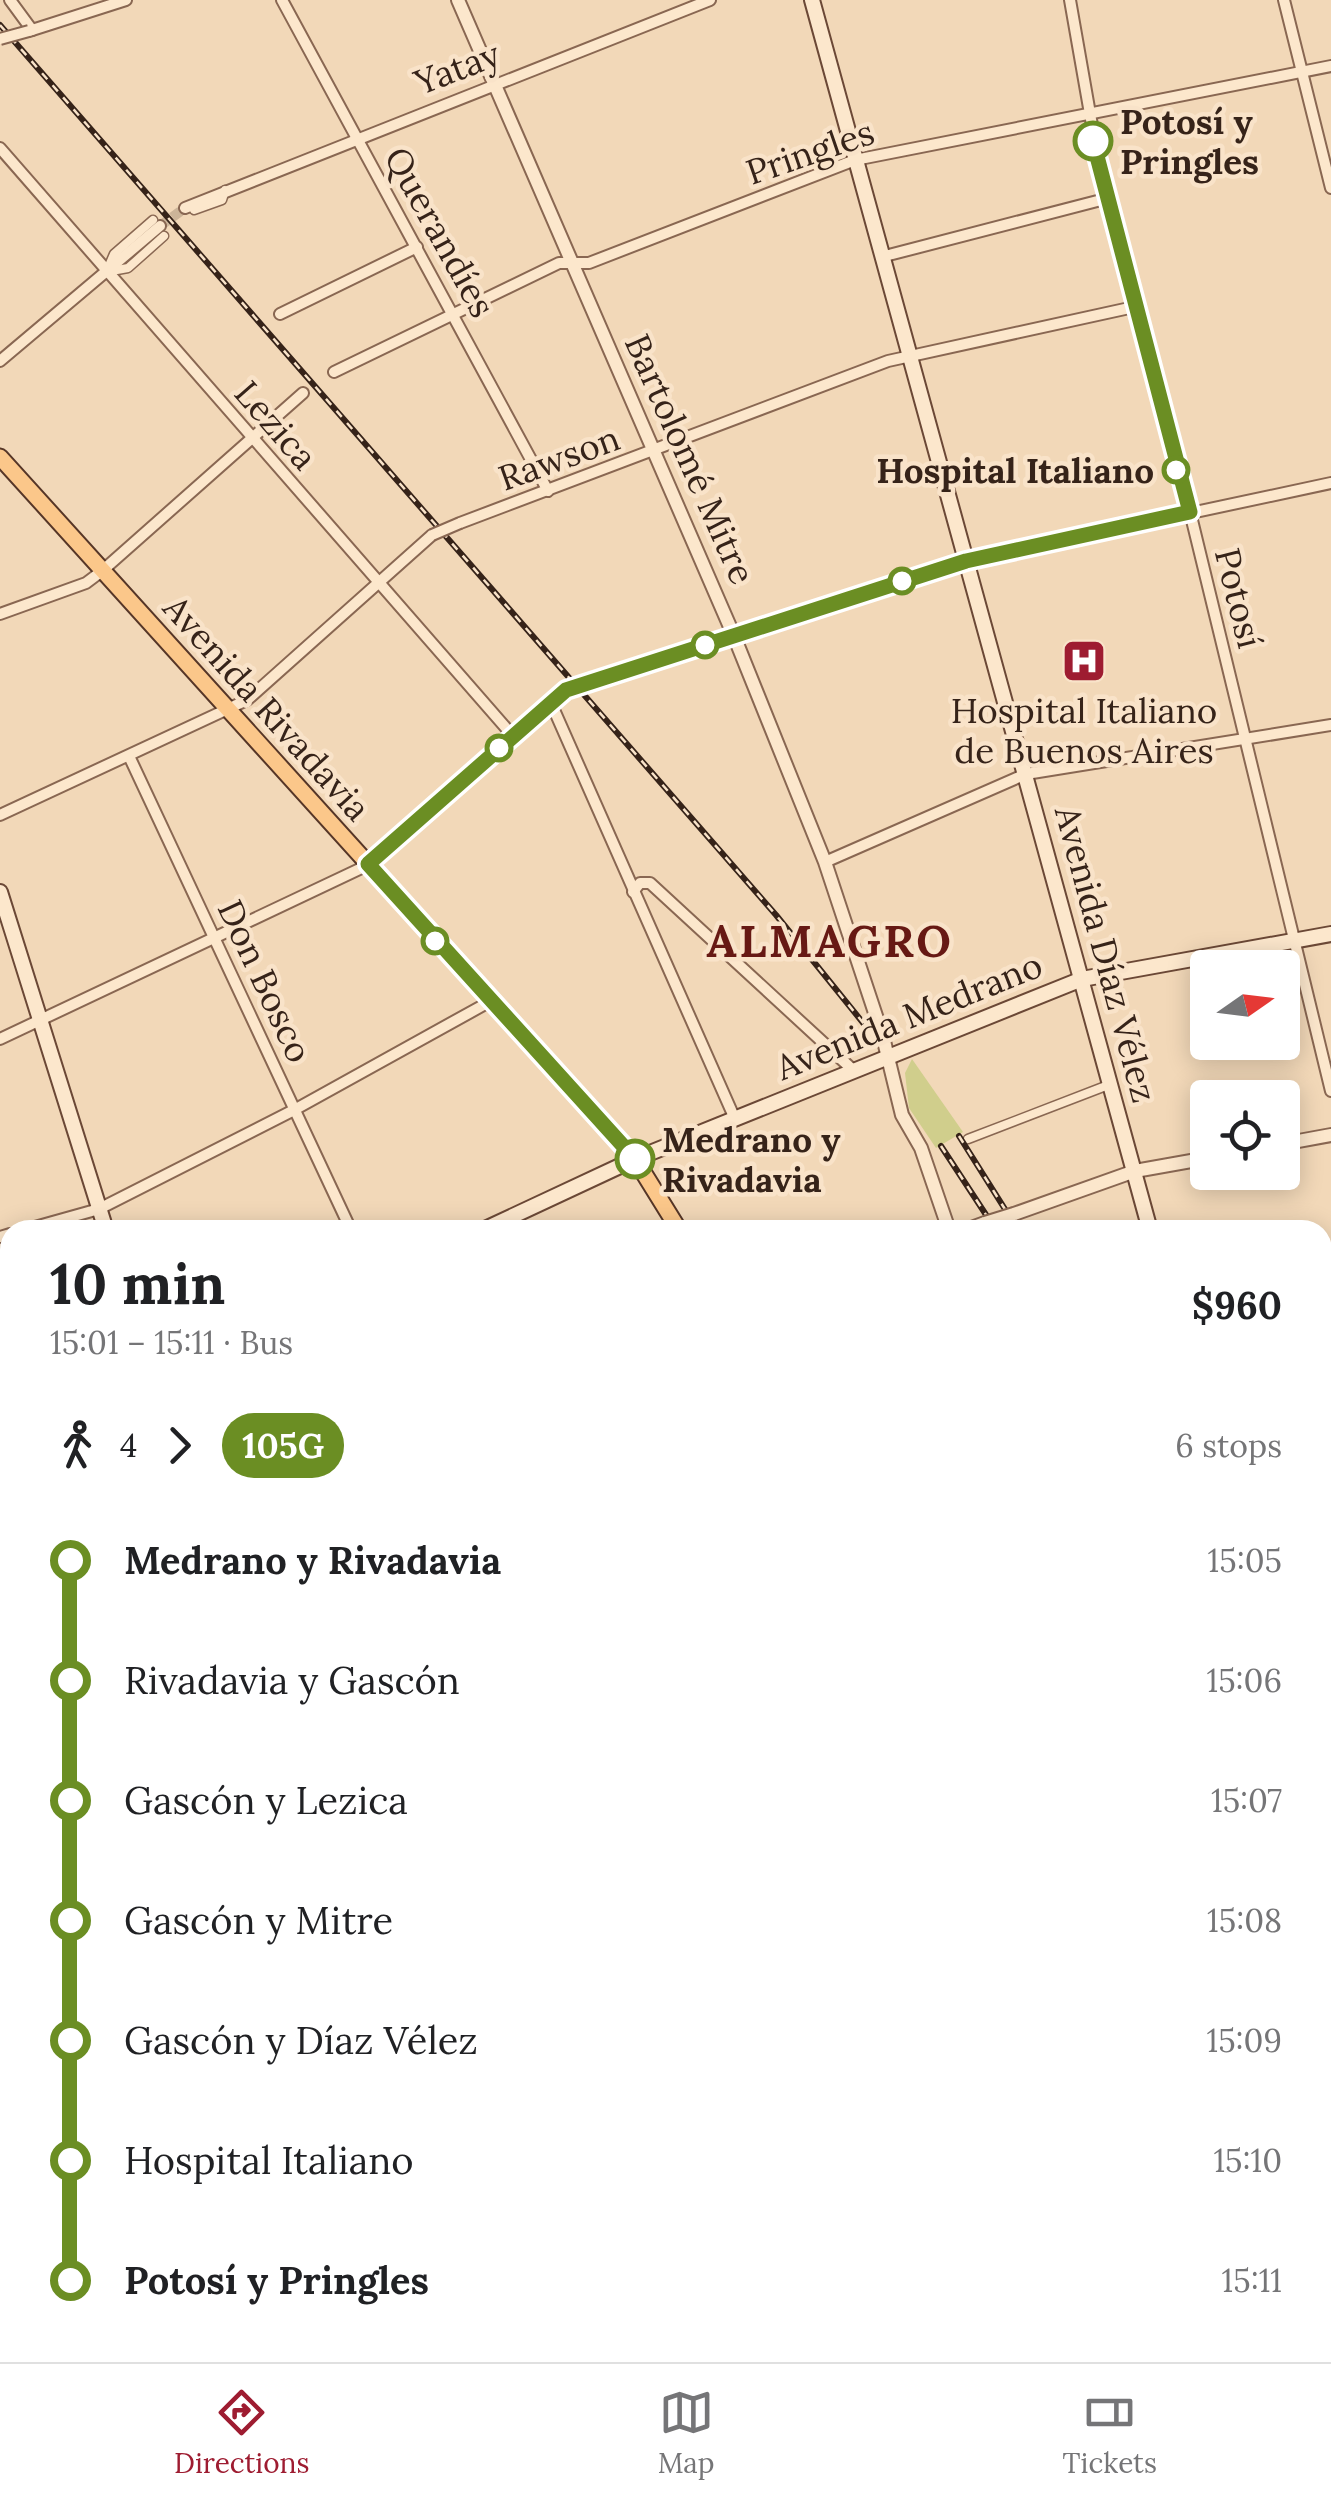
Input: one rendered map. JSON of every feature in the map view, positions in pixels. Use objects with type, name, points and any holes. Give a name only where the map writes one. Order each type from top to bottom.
[{"type":"main road","name":"Avenida Díaz Vélez","points":[[812,0],[1147,1220]]},
{"type":"main road","name":"Avenida Rivadavia","points":[[0,456],[489,1002],[635,1159],[673,1220]]},
{"type":"main road","points":[[0,892],[103,1220]]},
{"type":"main road","name":"Avenida Medrano","points":[[504,1220],[635,1159],[1082,979],[1331,934]]},
{"type":"street","points":[[10,0],[31,31]]},
{"type":"street","points":[[0,39],[126,0]]},
{"type":"street","name":"Querandíes","points":[[282,0],[548,491]]},
{"type":"street","name":"Bartolomé Mitre","points":[[458,0],[734,636],[826,862],[888,1056],[902,1115],[920,1148],[945,1220]]},
{"type":"street","name":"Yatay","points":[[190,209],[225,190],[356,137],[710,0]]},
{"type":"street","name":"Potosí","points":[[1070,0],[1086,111],[1105,199],[1190,512],[1331,1091]]},
{"type":"street","points":[[1284,0],[1331,188]]},
{"type":"street","name":"Pringles","points":[[334,372],[560,263],[589,263],[855,160],[1086,111],[1331,66]]},
{"type":"street","name":"Lezica","points":[[0,148],[513,736]]},
{"type":"street","points":[[880,256],[1105,199]]},
{"type":"street","points":[[0,362],[159,228]]},
{"type":"street","points":[[280,314],[417,247]]},
{"type":"street","name":"Rawson","points":[[0,815],[247,700],[432,535],[909,355],[1134,307]]},
{"type":"street","points":[[0,614],[86,583],[249,437],[303,394]]},
{"type":"street","points":[[0,1039],[216,940],[368,864],[566,690],[966,561],[1331,483]]},
{"type":"street","points":[[551,703],[734,1120]]},
{"type":"street","points":[[826,862],[1026,774],[1331,725]]},
{"type":"street","name":"Don Bosco","points":[[129,756],[347,1220]]},
{"type":"street","points":[[634,892],[640,883],[650,883],[853,1070]]},
{"type":"street","points":[[60,1220],[99,1209],[294,1110],[489,1002]]},
{"type":"street","points":[[968,1138],[1111,1084]]},
{"type":"street","points":[[1300,1141],[1331,1135]]},
{"type":"street","points":[[995,1220],[1134,1171],[1190,1161]]},
{"type":"shaded area","points":[[912,1059],[963,1132],[936,1148],[909,1108],[905,1073]]},
{"type":"tunnel","points":[[160,226],[185,208]]},
{"type":"railway","points":[[0,25],[776,915],[864,1024]]},
{"type":"railway","points":[[959,1136],[1012,1220]]},
{"type":"railway","points":[[941,1146],[989,1220]]},
{"type":"bus line","name":"105G","points":[[635,1159],[368,864],[566,690],[966,561],[1190,512],[1105,199],[1093,141]]},
{"type":"place","name":"Potosí y Pringles","points":[[1093,141]]},
{"type":"place","name":"Hospital Italiano","points":[[1176,470]]},
{"type":"place","name":"Hospital Italiano de Buenos Aires","points":[[1084,661]]},
{"type":"place","name":"Medrano y Rivadavia","points":[[635,1159]]},
{"type":"district","name":"ALMAGRO","points":[[830,940]]}]
